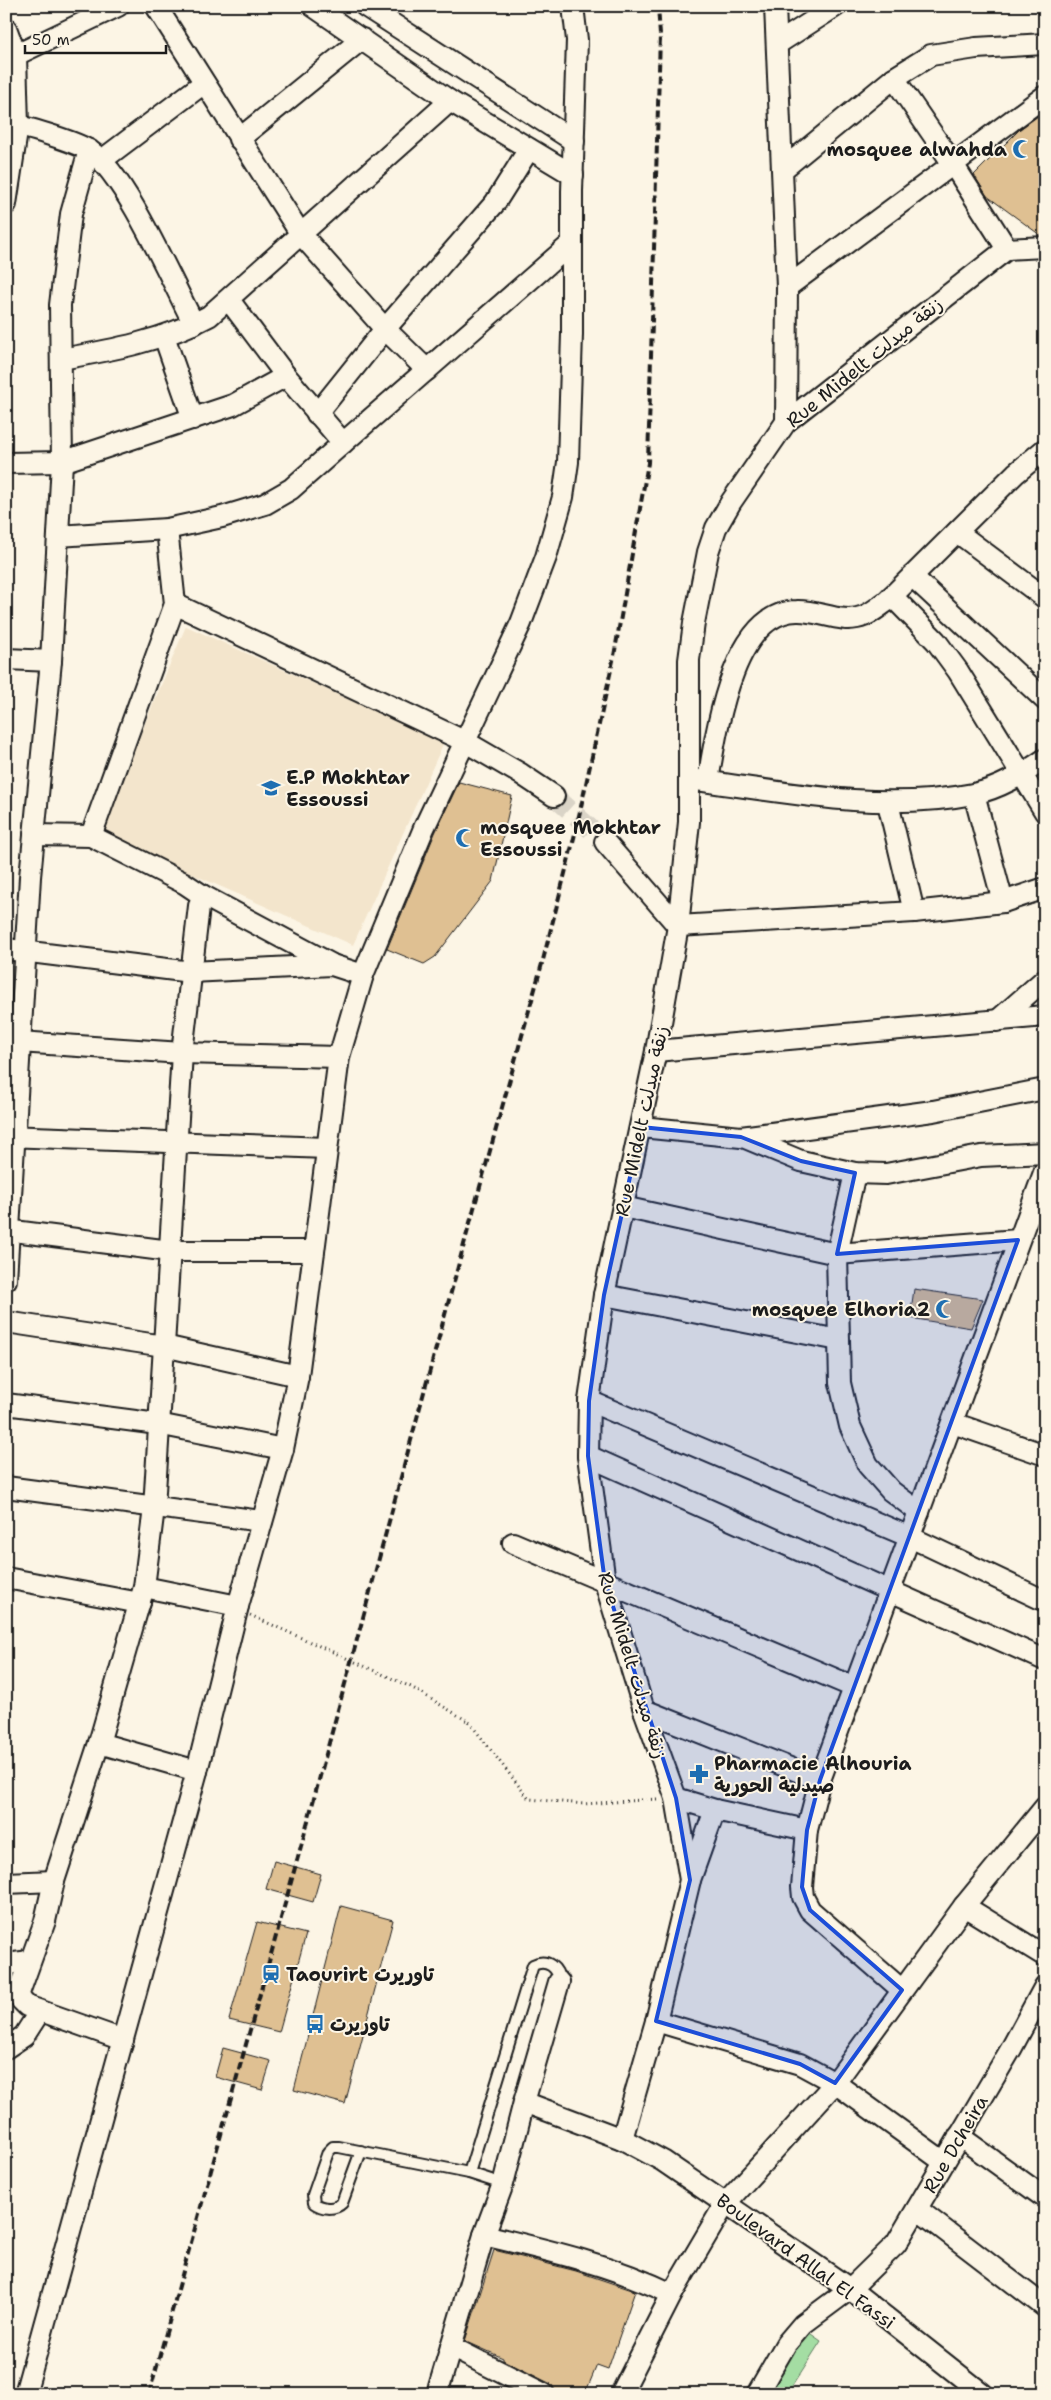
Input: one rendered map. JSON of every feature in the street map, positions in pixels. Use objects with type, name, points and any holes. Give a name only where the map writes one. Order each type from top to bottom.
[{"type":"street","points":[[16,55],[118,6]]},
{"type":"street","points":[[156,6],[300,233],[385,329],[427,370]]},
{"type":"street","points":[[313,6],[450,101],[573,175]]},
{"type":"street","points":[[366,6],[389,13],[574,141]]},
{"type":"street","points":[[25,2394],[123,2040],[171,1858],[244,1610],[262,1521],[282,1448],[298,1376],[339,1057],[362,975],[424,828],[521,623],[546,557],[563,497],[568,462],[570,408],[577,40],[573,6]]},
{"type":"street","points":[[776,6],[787,287],[786,422]]},
{"type":"street","points":[[777,44],[836,6]]},
{"type":"street","points":[[6,28],[16,55],[6,204]]},
{"type":"street","points":[[239,139],[362,39]]},
{"type":"street","points":[[783,168],[894,78],[931,55],[948,51],[1045,44]]},
{"type":"street","points":[[894,78],[953,164],[1006,249],[1045,247]]},
{"type":"street","points":[[6,1280],[10,1136],[19,1042],[16,949],[34,835],[51,661],[62,462],[60,305],[71,214],[95,155],[204,82]]},
{"type":"street","points":[[787,287],[1045,96]]},
{"type":"street","points":[[61,359],[122,348],[164,336],[209,316],[450,101]]},
{"type":"street","points":[[12,124],[95,155],[137,214],[194,324]]},
{"type":"street","points":[[317,414],[385,329],[495,203],[530,149]]},
{"type":"street","points":[[58,536],[166,529],[222,517],[265,504],[291,489],[572,243]]},
{"type":"street","name":"Rue Midelt زنقة ميدلت","points":[[622,2139],[656,2021],[690,1880],[676,1798],[644,1710],[605,1582],[588,1456],[589,1400],[604,1295],[656,1051],[678,926],[699,780],[689,660],[708,552],[716,528],[731,502],[786,422],[1006,249]]},
{"type":"street","points":[[229,300],[286,376],[343,444]]},
{"type":"street","points":[[164,336],[193,420]]},
{"type":"street","points":[[6,463],[62,462],[233,406],[286,376]]},
{"type":"street","points":[[1045,450],[1016,473],[892,596],[864,616],[840,619],[799,611],[788,612],[770,620],[748,644],[733,673],[699,780],[829,798],[888,802],[974,794],[1023,774],[1045,759]]},
{"type":"street","points":[[90,836],[175,604],[166,529]]},
{"type":"street","points":[[957,532],[1045,598]]},
{"type":"street","points":[[912,576],[1045,700]]},
{"type":"street","points":[[892,596],[936,641],[958,671],[1045,812]]},
{"type":"street","points":[[175,604],[464,741],[522,774],[554,796]]},
{"type":"street","points":[[6,659],[51,661]]},
{"type":"street","points":[[974,794],[1003,902]]},
{"type":"street","points":[[888,802],[914,912]]},
{"type":"street","points":[[34,835],[90,836],[184,883],[202,895],[332,964],[362,975]]},
{"type":"street","points":[[605,842],[678,926],[914,912],[1003,902],[1045,888]]},
{"type":"street","points":[[123,2040],[40,2012],[27,2006],[21,2000],[19,1993],[45,1921],[54,1881],[99,1743],[142,1595],[154,1508],[158,1424],[178,1143],[182,1053],[199,906],[202,895]]},
{"type":"street","points":[[16,949],[191,972],[332,964]]},
{"type":"street","points":[[997,1021],[1045,979]]},
{"type":"street","points":[[656,1051],[1045,1016]]},
{"type":"street","points":[[19,1042],[182,1053],[339,1057]]},
{"type":"street","points":[[640,1127],[742,1137],[933,1111],[1045,1089]]},
{"type":"street","points":[[10,1136],[326,1148]]},
{"type":"street","points":[[742,1137],[801,1160],[855,1173],[886,1174],[981,1156],[1045,1153]]},
{"type":"street","points":[[902,1990],[810,1910],[803,1897],[802,1887],[807,1830],[820,1780],[1045,1170]]},
{"type":"street","points":[[855,1173],[837,1254],[840,1382],[850,1426],[868,1465],[891,1491],[919,1512]]},
{"type":"street","points":[[623,1207],[837,1254],[1018,1240]]},
{"type":"street","points":[[8,1230],[170,1251],[314,1251]]},
{"type":"street","points":[[604,1295],[839,1340]]},
{"type":"street","points":[[6,1322],[164,1346],[298,1376]]},
{"type":"street","points":[[589,1400],[910,1537],[1045,1601]]},
{"type":"street","points":[[6,1404],[158,1424],[282,1448]]},
{"type":"street","points":[[953,1423],[1045,1455]]},
{"type":"street","points":[[588,1456],[1045,1660]]},
{"type":"street","points":[[6,1487],[262,1521]]},
{"type":"street","points":[[513,1543],[854,1687]]},
{"type":"street","points":[[6,1578],[244,1610]]},
{"type":"street","points":[[644,1710],[820,1780]]},
{"type":"street","points":[[99,1743],[197,1771]]},
{"type":"street","points":[[676,1798],[715,1810],[807,1830]]},
{"type":"street","points":[[621,2394],[672,2294],[726,2204],[835,2083],[964,1906],[1044,1809]]},
{"type":"street","points":[[690,1880],[715,1810]]},
{"type":"street","points":[[6,1883],[54,1881]]},
{"type":"street","points":[[964,1906],[1045,1956]]},
{"type":"street","points":[[6,1964],[30,1962]]},
{"type":"street","points":[[437,2394],[484,2235],[504,2184],[524,2102],[559,1982]]},
{"type":"street","name":"Rue Dcheira","points":[[757,2394],[786,2344],[802,2324],[850,2289],[896,2244],[1045,1986]]},
{"type":"street","points":[[6,2048],[24,2036],[40,2012]]},
{"type":"street","points":[[656,2021],[800,2064],[835,2083],[944,2162]]},
{"type":"street","name":"Boulevard Allal El Fassi","points":[[524,2102],[622,2139],[663,2161],[850,2289],[983,2394]]},
{"type":"street","points":[[959,2136],[1045,2198]]},
{"type":"street","points":[[917,2209],[1045,2307]]},
{"type":"street","points":[[484,2235],[563,2254],[647,2282],[672,2294]]},
{"type":"street","points":[[451,2347],[538,2392]]},
{"type":"lane","points":[[469,2173],[533,1965],[538,1962],[552,1965],[559,1973],[559,1982]]},
{"type":"lane","points":[[361,2151],[342,2203],[338,2207],[332,2208],[318,2206],[314,2203],[313,2196],[328,2152],[333,2147],[361,2151],[469,2173],[504,2184]]},
{"type":"path","points":[[244,1610],[411,1687],[469,1722],[529,1799],[584,1804],[676,1798]]},
{"type":"highlighted area","points":[[641,1127],[741,1137],[801,1161],[855,1173],[837,1254],[1018,1240],[820,1780],[807,1830],[802,1887],[810,1910],[902,1990],[835,2083],[800,2064],[656,2021],[690,1880],[676,1798],[605,1582],[588,1456],[589,1401],[604,1295]]},
{"type":"shaded area","name":"E.P Mokhtar Essoussi","points":[[186,626],[444,742],[353,945],[99,833]]},
{"type":"green space","points":[[801,2327],[821,2341],[787,2394],[762,2394]]},
{"type":"building","name":"mosquee alwahda","points":[[1045,111],[1045,235],[1040,235],[987,196],[974,175],[1020,129]]},
{"type":"building","name":"mosquee Mokhtar Essoussi","points":[[459,782],[512,796],[493,881],[435,957],[424,964],[387,949],[435,833]]},
{"type":"building","name":"mosquee Elhoria2","points":[[914,1289],[983,1299],[971,1328],[910,1318]]},
{"type":"building","points":[[274,1861],[321,1874],[313,1902],[266,1889]]},
{"type":"building","points":[[341,1906],[393,1920],[345,2104],[294,2090]]},
{"type":"building","points":[[257,1922],[306,1934],[279,2032],[229,2020]]},
{"type":"building","points":[[223,2048],[271,2061],[262,2090],[215,2077]]},
{"type":"building","points":[[494,2250],[576,2271],[635,2291],[608,2369],[597,2365],[585,2394],[561,2394],[555,2391],[551,2384],[503,2360],[503,2358],[465,2341]]},
{"type":"tunnel","points":[[554,796],[605,842]]},
{"type":"railway","points":[[149,2394],[543,960],[575,834],[614,656],[648,463],[660,35],[658,6]]},
{"type":"place","name":"mosquee alwahda","points":[[1022,149]]},
{"type":"place","name":"E.P Mokhtar Essoussi","points":[[271,788]]},
{"type":"place","name":"mosquee Mokhtar Essoussi","points":[[465,838]]},
{"type":"place","name":"mosquee Elhoria2","points":[[945,1309]]},
{"type":"place","name":"Pharmacie Alhouria صيدلية الحورية","points":[[699,1774]]},
{"type":"place","name":"Taourirt تاوريرت","points":[[271,1974]]},
{"type":"place","name":"تاوريرت","points":[[315,2024]]}]
